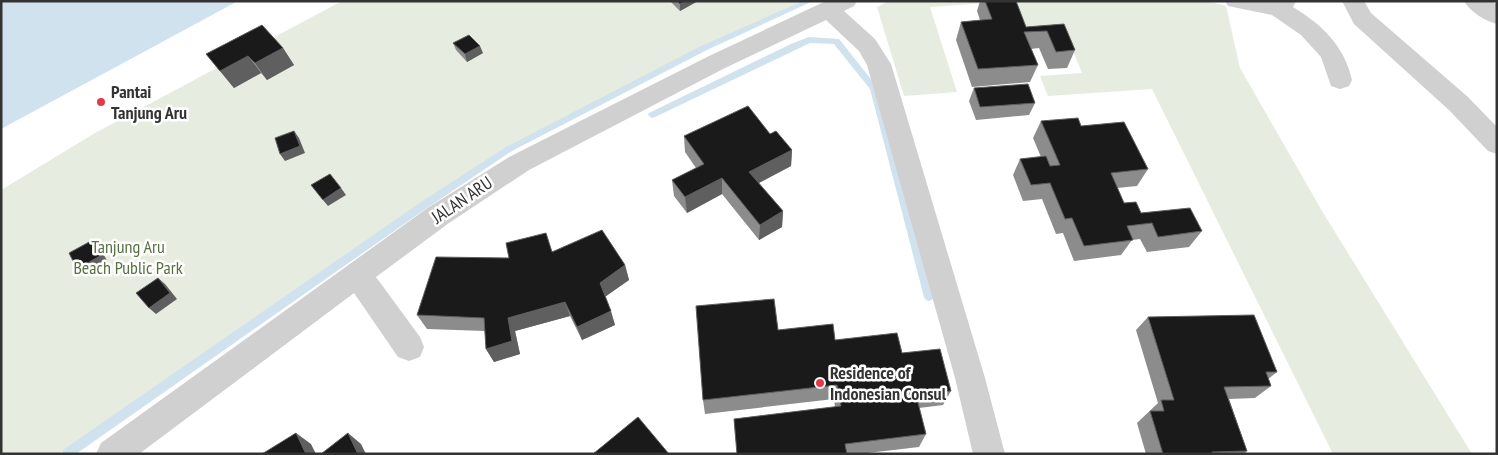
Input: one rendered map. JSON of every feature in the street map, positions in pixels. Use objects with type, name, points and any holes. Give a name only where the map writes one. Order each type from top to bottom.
[{"type":"street","points":[[1236,1],[1282,5],[1319,37],[1334,58],[1340,80]]},
{"type":"street","points":[[1353,1],[1362,18],[1458,104],[1497,144]]},
{"type":"street","points":[[1475,1],[1497,16]]},
{"type":"street","points":[[837,5],[879,64],[968,370],[989,454]]},
{"type":"street","name":"JALAN ARU","points":[[112,454],[439,215],[520,163],[717,62],[837,5]]},
{"type":"street","points":[[358,275],[409,347]]},
{"type":"green space","name":"Tanjung Aru Beach Public Park","points":[[342,1],[804,1],[705,45],[507,147],[422,203],[58,454],[1,454],[1,190],[95,133]]},
{"type":"green space","points":[[889,1],[1013,1],[930,7],[957,92],[904,96],[877,7]]},
{"type":"green space","points":[[1015,1],[1208,1],[1226,6],[1240,68],[1322,211],[1472,454],[1333,454],[1152,89],[1048,96],[1040,76],[1082,73],[1065,31],[1027,34]]},
{"type":"water","points":[[1,1],[238,1],[1,129]]},
{"type":"building","points":[[985,1],[1016,1],[1026,27],[1064,24],[1075,50],[1056,52],[1047,31],[1024,32],[1038,65],[978,69],[961,22],[992,19]]},
{"type":"building","points":[[262,25],[283,48],[255,63],[248,56],[220,71],[206,54]]},
{"type":"building","points":[[469,35],[480,46],[465,54],[453,43]]},
{"type":"building","points":[[1028,84],[1035,103],[980,107],[974,88]]},
{"type":"building","points":[[748,106],[770,134],[776,131],[792,150],[749,172],[783,211],[760,225],[722,178],[685,197],[672,180],[704,164],[684,136]]},
{"type":"building","points":[[1078,118],[1081,126],[1124,122],[1148,169],[1111,173],[1124,203],[1136,202],[1141,213],[1190,208],[1202,231],[1158,237],[1152,223],[1127,226],[1133,240],[1084,246],[1072,218],[1065,219],[1050,183],[1031,185],[1020,159],[1046,156],[1050,166],[1060,165],[1041,121]]},
{"type":"building","points":[[294,131],[300,146],[280,154],[275,138]]},
{"type":"building","points":[[330,174],[341,188],[323,200],[311,185]]},
{"type":"building","points":[[602,230],[625,265],[600,283],[611,311],[577,327],[565,302],[508,318],[512,341],[486,349],[484,318],[417,315],[436,257],[509,258],[506,243],[546,233],[552,252]]},
{"type":"building","points":[[91,241],[100,256],[77,269],[69,253]]},
{"type":"building","points":[[158,278],[170,293],[149,308],[136,293]]},
{"type":"building","name":"Residence of Indonesian Consul","points":[[774,299],[778,330],[833,324],[835,340],[897,333],[902,353],[940,349],[951,391],[916,395],[926,434],[845,444],[847,454],[737,454],[734,419],[841,406],[837,385],[703,400],[696,306]]},
{"type":"building","points":[[1254,315],[1277,372],[1266,372],[1271,386],[1224,387],[1247,451],[1212,452],[1212,454],[1163,454],[1150,411],[1164,411],[1161,400],[1174,400],[1148,317]]},
{"type":"building","points":[[638,417],[669,454],[593,454]]},
{"type":"building","points":[[296,433],[306,454],[262,454]]},
{"type":"building","points":[[348,433],[358,454],[321,454]]},
{"type":"waterway","points":[[67,454],[424,205],[509,149],[704,48],[810,1]]},
{"type":"waterway","points":[[652,115],[794,46],[809,40],[836,41],[874,88],[929,297]]},
{"type":"place","name":"Pantai Tanjung Aru","points":[[101,102]]},
{"type":"place","name":"Residence of Indonesian Consul","points":[[820,383]]}]
